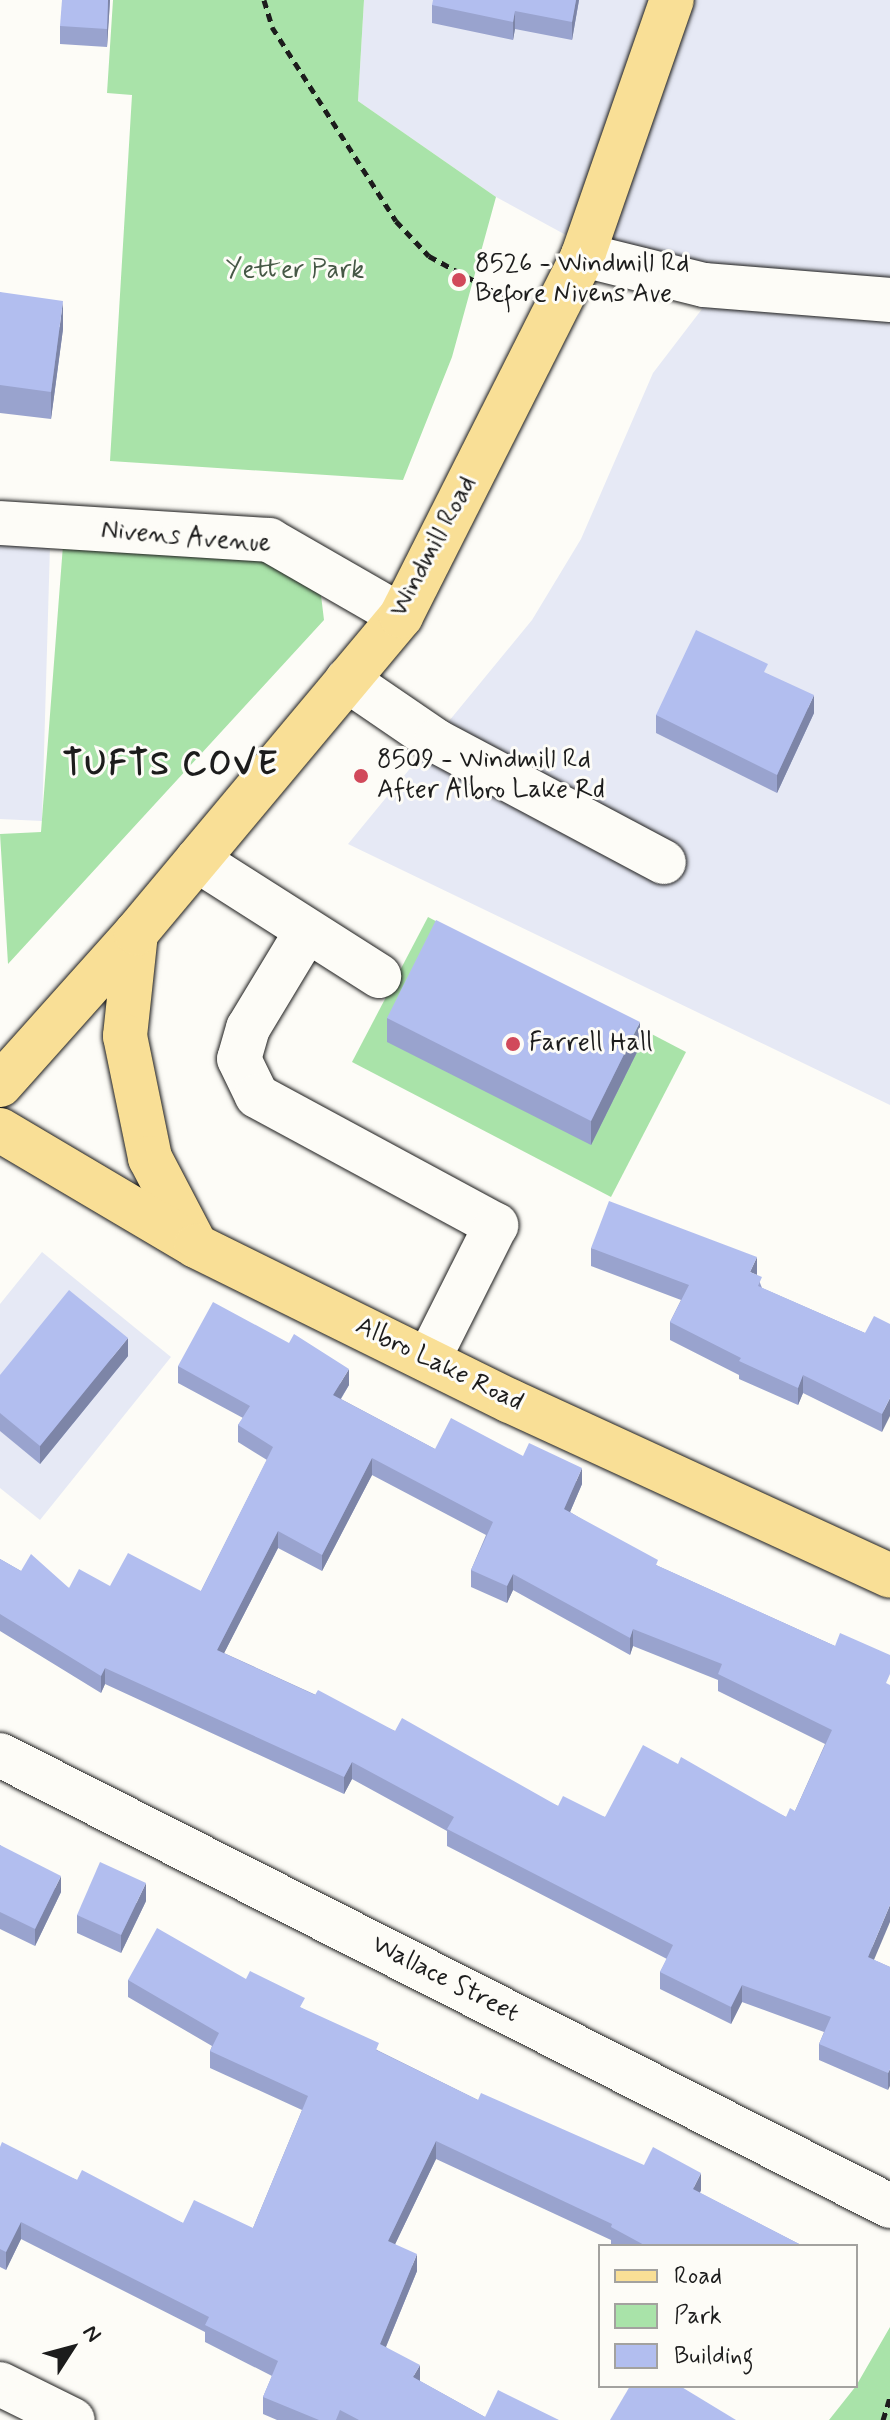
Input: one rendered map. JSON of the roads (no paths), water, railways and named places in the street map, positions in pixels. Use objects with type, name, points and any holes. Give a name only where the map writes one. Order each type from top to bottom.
[{"type":"main road","name":"Windmill Road","points":[[0,1085],[136,933],[401,616],[583,255],[672,0]]},
{"type":"main road","points":[[136,933],[125,1036],[150,1158],[196,1246]]},
{"type":"main road","name":"Albro Lake Road","points":[[0,1130],[196,1246],[428,1360],[890,1576]]},
{"type":"street","points":[[583,255],[704,285],[890,300]]},
{"type":"street","name":"Nivens Avenue","points":[[0,523],[269,540],[401,616]]},
{"type":"street","points":[[347,680],[436,741],[664,862]]},
{"type":"street","points":[[197,860],[379,976]]},
{"type":"street","points":[[306,932],[245,1038],[239,1059],[257,1096],[496,1225],[428,1360]]},
{"type":"street","name":"Wallace Street","points":[[0,1755],[890,2206]]},
{"type":"street","points":[[0,2384],[73,2420]]},
{"type":"place","name":"8526 - Windmill Rd Before Nivens Ave","points":[[459,280]]},
{"type":"place","name":"8509 - Windmill Rd After Albro Lake Rd","points":[[361,776]]},
{"type":"place","name":"Farrell Hall","points":[[513,1044]]},
{"type":"district","name":"TUFTS COVE","points":[[171,765]]},
{"type":"park label","name":"Yetter Park","points":[[295,271]]}]
